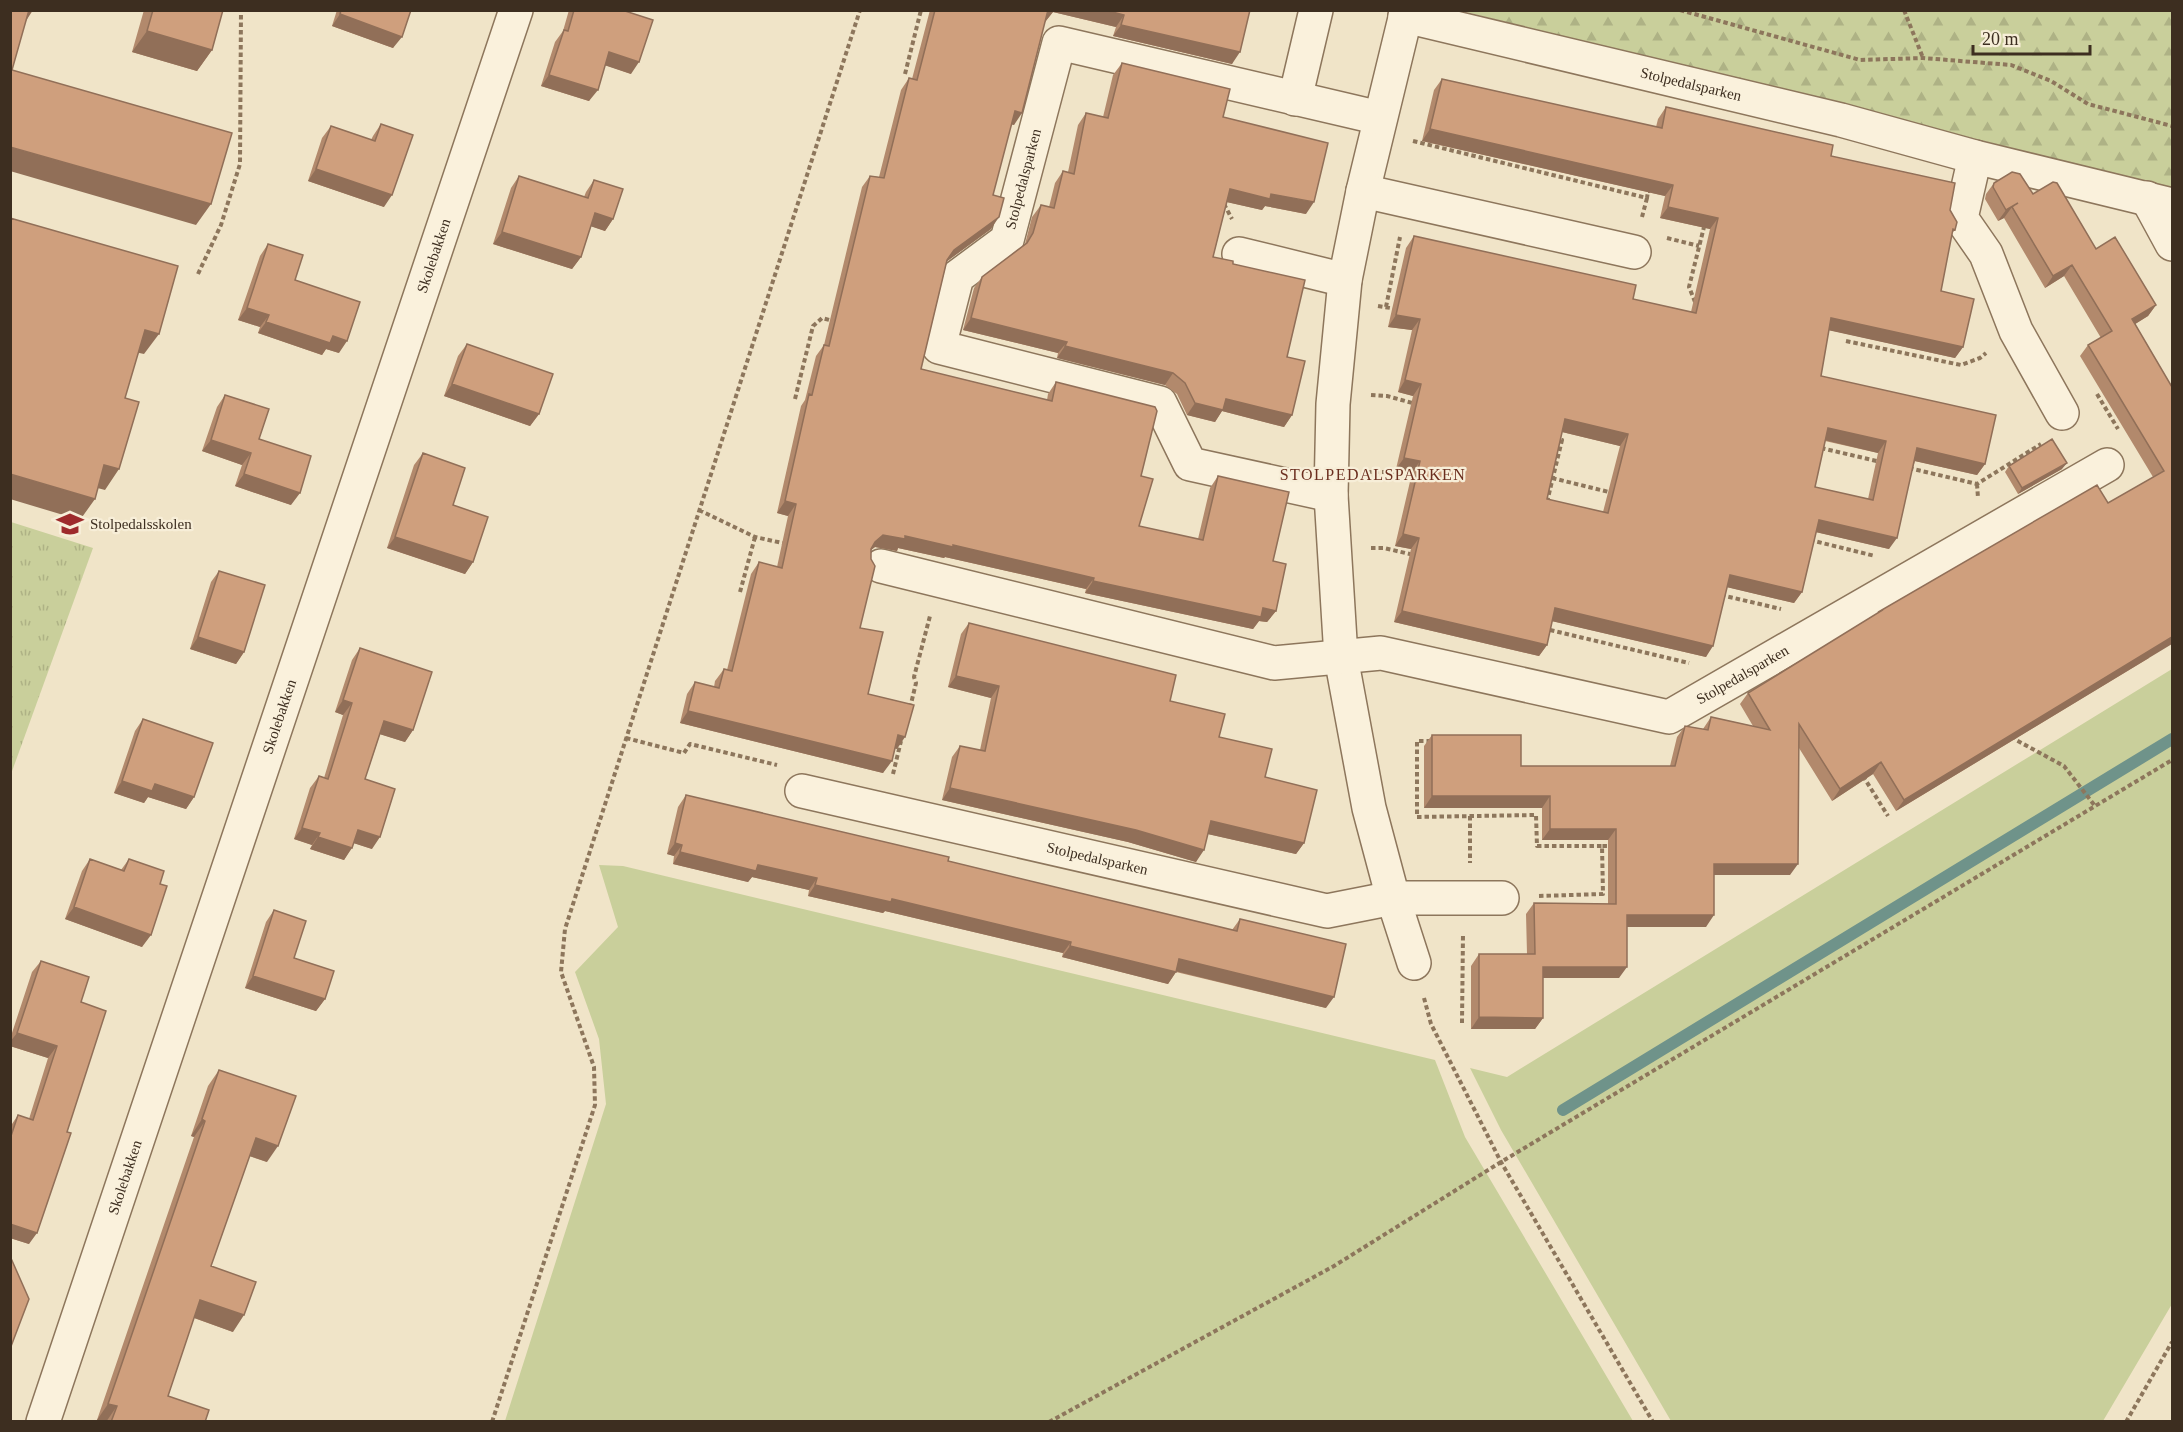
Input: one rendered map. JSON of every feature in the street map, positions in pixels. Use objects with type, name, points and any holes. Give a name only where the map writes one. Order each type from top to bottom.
[{"type":"street","name":"Skolebakken","points":[[43,1422],[516,10]]},
{"type":"street","points":[[1295,99],[1316,10]]},
{"type":"street","name":"Stolpedalsparken","points":[[1414,963],[1392,898],[1369,808],[1341,657],[1331,495],[1333,404],[1345,280],[1363,191],[1406,13],[1841,120],[1975,157],[2160,201],[2172,244]]},
{"type":"street","name":"Stolpedalsparken","points":[[1331,495],[1190,464],[1160,403],[939,347],[957,277],[1007,240],[1059,42],[1380,118]]},
{"type":"street","points":[[1975,157],[1961,218],[1986,254],[2016,331],[2062,413]]},
{"type":"street","points":[[1363,191],[1634,252]]},
{"type":"street","points":[[1239,254],[1345,280]]},
{"type":"street","name":"Stolpedalsparken","points":[[881,566],[1274,663],[1382,653],[1669,717],[2107,465]]},
{"type":"street","name":"Stolpedalsparken","points":[[802,791],[1327,912],[1392,898],[1502,898]]},
{"type":"path","points":[[198,274],[221,225],[240,164],[241,10]]},
{"type":"path","points":[[492,1422],[595,1106],[594,1067],[561,972],[565,929],[860,10]]},
{"type":"path","points":[[905,74],[921,10]]},
{"type":"path","points":[[1680,10],[1860,60],[1923,58],[2011,65],[2051,81],[2088,104],[2172,126]]},
{"type":"path","points":[[1904,10],[1923,58]]},
{"type":"path","points":[[1380,118],[1415,143],[1647,198]]},
{"type":"path","points":[[1644,206],[1648,191],[1658,193]]},
{"type":"path","points":[[1219,195],[1233,221]]},
{"type":"path","points":[[1697,307],[1689,287],[1707,215]]},
{"type":"path","points":[[1398,309],[1386,307],[1402,226]]},
{"type":"path","points":[[1665,238],[1700,246]]},
{"type":"path","points":[[795,399],[813,326],[822,318],[834,321]]},
{"type":"path","points":[[1846,341],[1961,365],[1980,358]]},
{"type":"path","points":[[1387,396],[1420,405]]},
{"type":"path","points":[[1544,510],[1562,440],[1551,438]]},
{"type":"path","points":[[1900,466],[1977,484],[2042,444]]},
{"type":"path","points":[[1812,446],[1889,464]]},
{"type":"path","points":[[1384,472],[1418,481]]},
{"type":"path","points":[[1552,478],[1622,495]]},
{"type":"path","points":[[699,510],[755,537],[789,545]]},
{"type":"path","points":[[740,592],[755,537]]},
{"type":"path","points":[[1808,540],[1890,560],[1916,575]]},
{"type":"path","points":[[1384,548],[1418,556]]},
{"type":"path","points":[[907,718],[916,683],[914,677],[939,580]]},
{"type":"path","points":[[1710,592],[1834,622]]},
{"type":"path","points":[[1537,687],[1552,621]]},
{"type":"path","points":[[1550,630],[1742,676]]},
{"type":"path","points":[[2010,730],[2016,740],[2064,766],[2095,806]]},
{"type":"path","points":[[627,738],[684,753],[690,744],[779,765]]},
{"type":"path","points":[[884,810],[902,741]]},
{"type":"path","points":[[1437,741],[1417,741],[1417,817],[1536,815],[1536,846],[1613,846]]},
{"type":"path","points":[[1049,1422],[1334,1266],[1502,1162],[2172,760]]},
{"type":"path","points":[[1858,767],[1888,816]]},
{"type":"path","points":[[1470,816],[1470,846]]},
{"type":"path","points":[[1577,894],[1603,894],[1602,846]]},
{"type":"path","points":[[1551,895],[1551,906]]},
{"type":"path","points":[[1462,948],[1462,1023]]},
{"type":"path","points":[[1414,963],[1431,1024],[1502,1162],[1653,1422]]},
{"type":"path","points":[[2126,1422],[2172,1342]]},
{"type":"green space","points":[[1462,11],[2172,11],[2172,188]]},
{"type":"green space","points":[[10,522],[93,548],[11,774]]},
{"type":"green space","points":[[2172,669],[2172,1304],[2103,1421],[1671,1421],[1501,1130],[1470,1068],[1507,1077]]},
{"type":"green space","points":[[599,865],[623,866],[1435,1060],[1465,1137],[1633,1421],[505,1421],[606,1104],[599,1039],[575,972],[618,927]]},
{"type":"building","points":[[10,10],[29,10],[12,70],[232,133],[211,204],[10,147]]},
{"type":"building","points":[[153,10],[223,10],[212,50],[147,31]]},
{"type":"building","points":[[341,10],[411,10],[402,37],[340,14]]},
{"type":"building","points":[[574,10],[622,10],[653,20],[639,62],[609,52],[598,90],[549,75],[564,30],[568,31]]},
{"type":"building","points":[[935,10],[1048,10],[1022,113],[1015,111],[993,195],[1004,198],[999,217],[954,250],[947,260],[921,369],[1052,401],[1056,382],[1155,407],[1157,411],[1141,476],[1153,479],[1139,526],[1203,540],[1218,476],[1289,492],[1273,561],[1286,564],[1276,611],[1263,608],[1261,617],[1093,581],[1094,578],[953,545],[953,547],[905,536],[905,539],[883,535],[871,549],[871,559],[875,566],[860,628],[883,632],[868,694],[914,705],[905,737],[898,735],[892,761],[688,711],[695,682],[719,688],[724,669],[732,671],[759,562],[782,568],[796,504],[785,501],[809,394],[812,395],[824,345],[829,346],[870,176],[884,178],[909,78],[917,80]]},
{"type":"building","points":[[1105,10],[1250,10],[1240,52],[1121,25],[1124,15]]},
{"type":"building","points":[[1122,63],[1230,89],[1223,117],[1328,143],[1314,202],[1271,194],[1270,199],[1230,189],[1213,257],[1233,261],[1233,264],[1305,280],[1287,357],[1305,361],[1292,415],[1226,399],[1223,410],[1195,403],[1185,383],[1173,373],[1065,346],[1067,342],[971,318],[982,277],[1027,243],[1033,233],[1041,205],[1054,208],[1063,171],[1074,174],[1086,113],[1108,118]]},
{"type":"building","points":[[1442,79],[1662,128],[1666,107],[1833,145],[1831,156],[1955,183],[1950,210],[1957,222],[1955,230],[1953,229],[1941,291],[1974,299],[1963,347],[1831,318],[1821,376],[1996,415],[1985,464],[1917,448],[1897,538],[1819,520],[1802,592],[1730,575],[1713,646],[1555,608],[1547,645],[1402,611],[1419,538],[1403,534],[1420,461],[1404,458],[1421,384],[1405,380],[1420,319],[1396,315],[1414,236],[1636,285],[1633,299],[1696,313],[1718,218],[1668,207],[1673,185],[1430,129]],"holes":[[[1565,419],[1628,434],[1608,513],[1547,499]],[[1828,428],[1886,441],[1873,500],[1815,487]]]},
{"type":"building","points":[[381,124],[413,135],[392,195],[316,169],[331,126],[375,141]]},
{"type":"building","points":[[2012,172],[2020,174],[2033,194],[2053,182],[2057,183],[2096,249],[2115,237],[2156,305],[2132,319],[2172,387],[2172,637],[1904,800],[1881,762],[1840,789],[1799,724],[1798,864],[1714,864],[1714,915],[1627,915],[1627,967],[1543,967],[1543,1018],[1479,1017],[1479,954],[1535,954],[1534,903],[1616,904],[1616,829],[1550,829],[1550,796],[1432,796],[1432,735],[1521,735],[1521,766],[1675,766],[1685,726],[1708,730],[1711,717],[1770,730],[1748,693],[1880,611],[2097,485],[2108,503],[2164,471],[2088,345],[2112,331],[2072,265],[2053,276],[2012,207],[2018,203],[2006,210],[1993,187],[1994,183]]},
{"type":"building","points":[[519,176],[588,198],[594,180],[623,189],[613,219],[595,213],[581,257],[502,232]]},
{"type":"building","points":[[10,218],[178,266],[159,334],[145,330],[125,398],[139,402],[119,469],[104,465],[95,499],[10,474]]},
{"type":"building","points":[[268,244],[303,255],[295,280],[360,302],[347,341],[333,336],[330,343],[266,322],[269,315],[247,308]]},
{"type":"building","points":[[467,344],[553,374],[539,414],[452,384]]},
{"type":"building","points":[[225,395],[269,409],[259,439],[311,456],[300,493],[244,474],[251,453],[211,440]]},
{"type":"building","points":[[2052,439],[2067,463],[2022,488],[2009,466]]},
{"type":"building","points":[[423,453],[465,468],[453,505],[488,517],[473,562],[395,537]]},
{"type":"building","points":[[219,571],[265,585],[244,652],[198,637]]},
{"type":"building","points":[[969,623],[1176,675],[1170,701],[1225,714],[1219,737],[1272,749],[1265,777],[1317,790],[1304,843],[1211,821],[1204,850],[1136,830],[950,788],[960,746],[985,751],[999,686],[956,676]]},
{"type":"building","points":[[360,648],[432,672],[413,730],[384,721],[365,779],[395,789],[380,837],[358,830],[352,848],[318,837],[320,833],[302,828],[319,776],[328,779],[352,703],[343,700]]},
{"type":"building","points":[[143,719],[213,743],[194,797],[155,784],[152,791],[122,781]]},
{"type":"building","points":[[686,795],[949,857],[948,861],[1237,931],[1240,919],[1346,944],[1334,997],[1179,959],[1176,972],[1070,946],[1071,942],[892,899],[891,902],[815,885],[817,878],[758,865],[756,871],[680,852],[682,845],[675,843]]},
{"type":"building","points":[[90,859],[124,871],[129,859],[164,871],[160,884],[167,886],[151,935],[74,907]]},
{"type":"building","points":[[274,910],[306,921],[294,958],[334,971],[325,999],[253,976]]},
{"type":"building","points":[[41,961],[89,977],[81,1002],[106,1011],[67,1132],[71,1133],[37,1233],[10,1224],[10,1136],[18,1115],[33,1120],[57,1046],[17,1033]]},
{"type":"building","points":[[219,1070],[296,1096],[278,1146],[256,1138],[211,1266],[256,1282],[244,1315],[200,1300],[168,1396],[209,1410],[205,1422],[111,1422],[117,1406],[108,1404],[205,1121],[202,1119]]},
{"type":"building","points":[[10,1256],[29,1299],[10,1349]]},
{"type":"waterway","points":[[1563,1110],[2172,739]]},
{"type":"place","name":"Stolpedalsskolen","points":[[70,524]]},
{"type":"district","name":"STOLPEDALSPARKEN","points":[[1373,474]]}]
